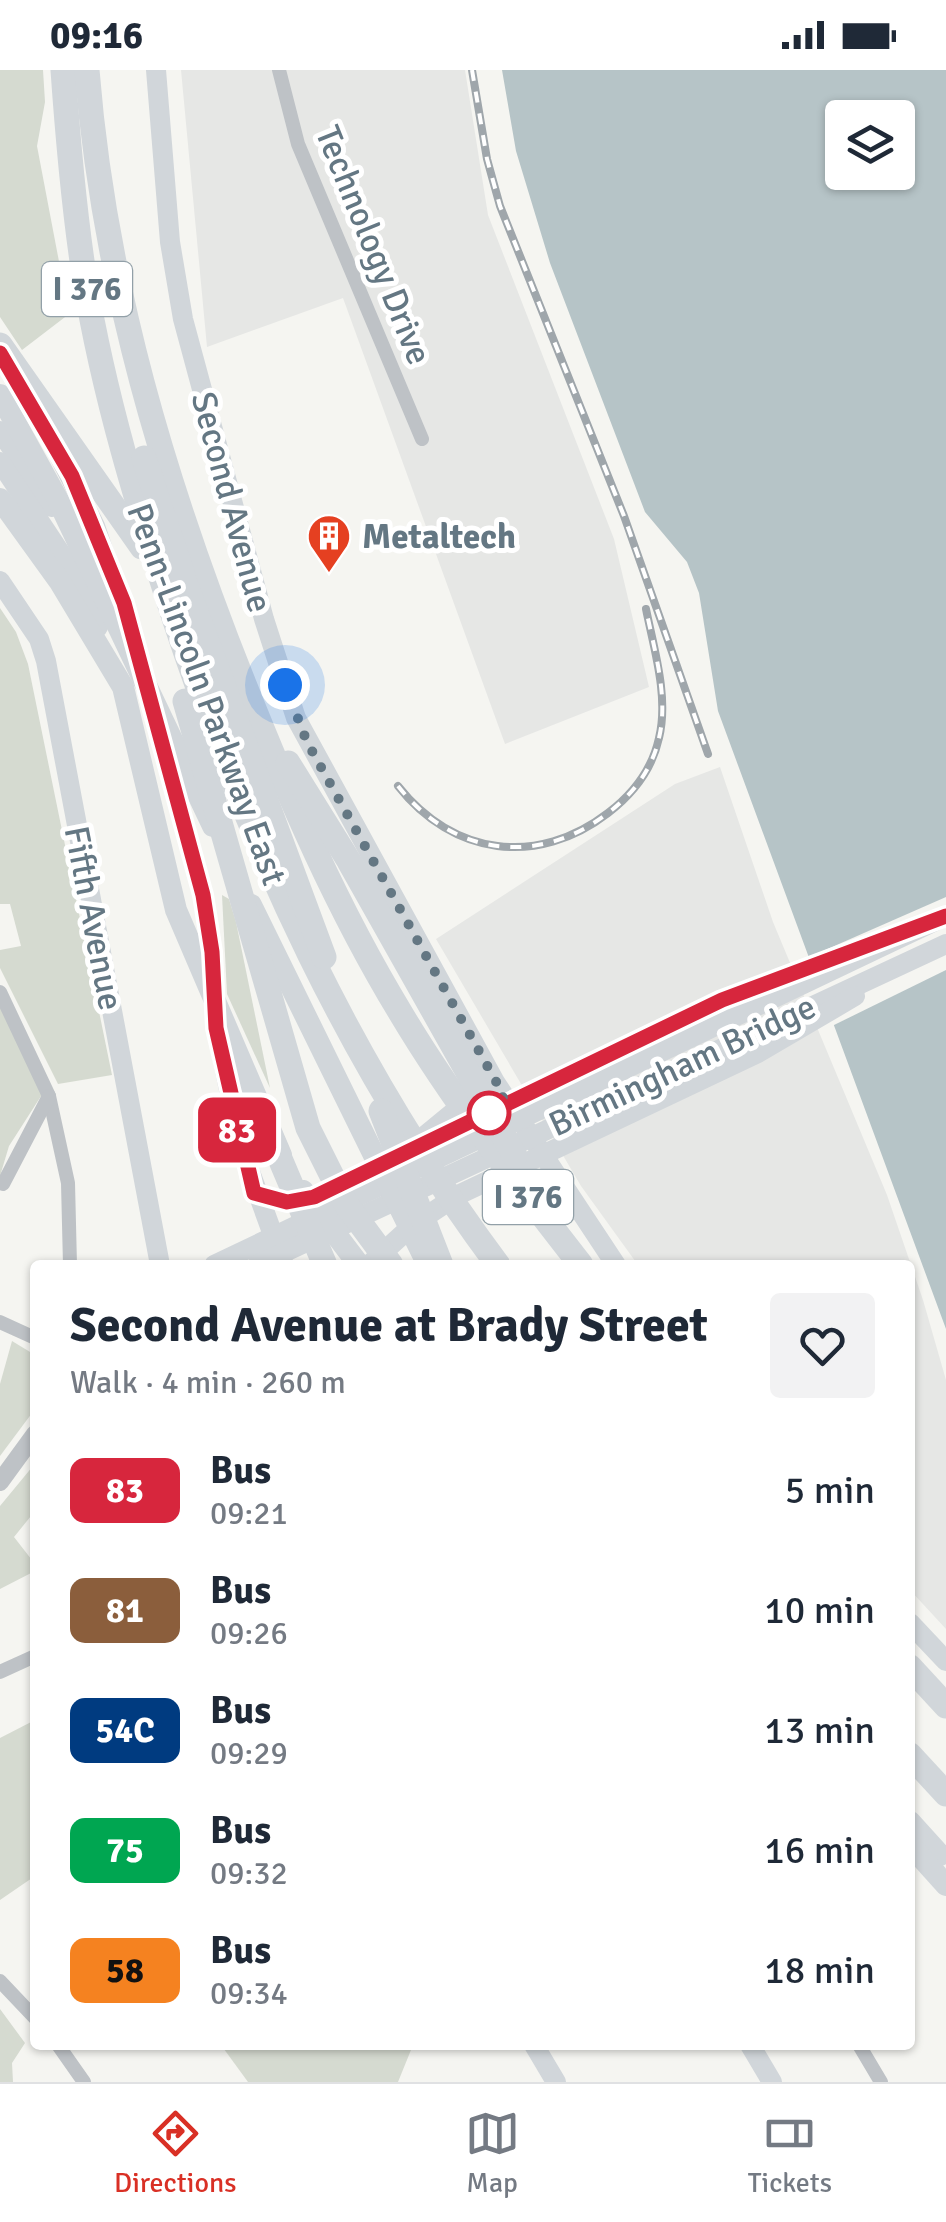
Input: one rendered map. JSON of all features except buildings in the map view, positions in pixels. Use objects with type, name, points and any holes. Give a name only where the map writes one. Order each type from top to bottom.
[{"type":"highway","name":"Penn-Lincoln Parkway East","points":[[63,70],[85,278],[132,515],[258,850],[323,986],[414,1144],[495,1260]]},
{"type":"highway","points":[[87,70],[96,222],[109,305],[142,454],[178,537],[439,1260]]},
{"type":"highway","points":[[0,345],[132,515],[328,825],[485,1124],[580,1260]]},
{"type":"highway","points":[[0,395],[52,488],[425,1260]]},
{"type":"highway","points":[[0,499],[60,582],[123,687],[169,886],[188,944],[322,1260]]},
{"type":"highway","points":[[132,515],[285,1057],[325,1166],[387,1260]]},
{"type":"highway","name":"Penn-Lincoln Parkway East","points":[[178,537],[333,891],[398,1010],[485,1124]]},
{"type":"highway","points":[[273,1142],[317,1214],[355,1260]]},
{"type":"highway","points":[[915,1672],[946,1706]]},
{"type":"highway","points":[[915,1761],[946,1794]]},
{"type":"highway","points":[[915,1827],[946,1861]]},
{"type":"highway","points":[[915,1850],[946,1884]]},
{"type":"main road","name":"Second Avenue","points":[[156,70],[180,306],[287,692],[307,742],[495,1082],[613,1260]]},
{"type":"main road","points":[[0,353],[72,476],[124,603],[203,895],[212,952],[216,1028],[254,1193],[282,1260]]},
{"type":"main road","points":[[0,431],[91,574]]},
{"type":"main road","points":[[0,462],[66,561],[123,687]]},
{"type":"main road","name":"Fifth Avenue","points":[[0,581],[39,639],[46,661],[159,1260]]},
{"type":"main road","name":"Birmingham Bridge","points":[[224,1260],[946,916]]},
{"type":"main road","points":[[254,1193],[287,1202],[314,1197],[722,1000],[909,934]]},
{"type":"main road","name":"Birmingham Bridge","points":[[268,1260],[946,944]]},
{"type":"main road","points":[[375,1260],[413,1226],[458,1196],[758,1053],[912,960]]},
{"type":"main road","points":[[425,1260],[396,1195],[397,1168],[407,1151],[441,1118],[495,1082]]},
{"type":"main road","points":[[915,1627],[946,1660]]},
{"type":"main road","points":[[537,2050],[556,2082]]},
{"type":"main road","points":[[753,2050],[772,2082]]},
{"type":"street","name":"Technology Drive","points":[[279,70],[298,144],[422,439]]},
{"type":"street","points":[[0,992],[49,1096],[68,1183],[70,1260]]},
{"type":"street","points":[[4,1184],[49,1096]]},
{"type":"street","points":[[0,1322],[30,1336]]},
{"type":"street","points":[[0,1482],[30,1441]]},
{"type":"street","points":[[0,1672],[30,1658]]},
{"type":"street","points":[[0,1982],[30,2013]]},
{"type":"street","points":[[62,2050],[84,2082]]},
{"type":"street","points":[[862,2050],[880,2082]]},
{"type":"shaded area","points":[[0,70],[43,70],[45,102],[37,146],[69,314],[22,350],[0,317]]},
{"type":"shaded area","points":[[181,70],[465,70],[488,215],[614,539],[649,687],[505,744],[343,298],[207,347]]},
{"type":"shaded area","points":[[502,70],[946,70],[946,1329],[718,711],[699,593],[687,562],[645,512],[550,263],[516,151]]},
{"type":"shaded area","points":[[0,608],[16,632],[28,664],[112,1075],[58,1084],[0,968],[0,950],[21,946],[10,904],[0,904]]},
{"type":"shaded area","points":[[720,767],[773,922],[887,1195],[909,1260],[634,1260],[581,1186],[436,939],[675,784]]},
{"type":"shaded area","points":[[222,895],[229,899],[236,922],[270,1088],[227,994]]},
{"type":"shaded area","points":[[0,1007],[43,1093],[9,1146],[0,1176]]},
{"type":"shaded area","points":[[915,1277],[946,1380],[946,1629],[915,1595]]},
{"type":"shaded area","points":[[12,1341],[30,1352],[30,1416],[0,1456],[0,1384]]},
{"type":"shaded area","points":[[30,1470],[30,1517],[14,1537],[30,1558],[30,1574],[0,1589],[0,1506]]},
{"type":"shaded area","points":[[30,1723],[30,1879],[0,1900],[0,1738]]},
{"type":"shaded area","points":[[0,2009],[25,2043],[12,2063],[13,2082],[0,2082]]},
{"type":"shaded area","points":[[225,2050],[411,2050],[398,2082],[248,2082]]},
{"type":"pier","points":[[946,897],[946,970],[832,1026],[807,958]]},
{"type":"railway","points":[[472,70],[487,159],[500,206],[624,516],[708,754]]},
{"type":"railway","points":[[398,786],[444,827],[470,840],[497,846],[525,847],[553,841],[608,813],[626,798],[652,761],[662,722],[661,690],[646,609]]},
{"type":"bus line","name":"83","points":[[0,353],[84,500],[124,603],[203,895],[212,952],[216,1028],[240,1148],[254,1193],[287,1202],[314,1197],[722,1000],[909,934],[946,916]]},
{"type":"place","name":"Metaltech","points":[[329,574]]},
{"type":"route","points":[[285,685],[307,742],[504,1096],[489,1113]]}]
